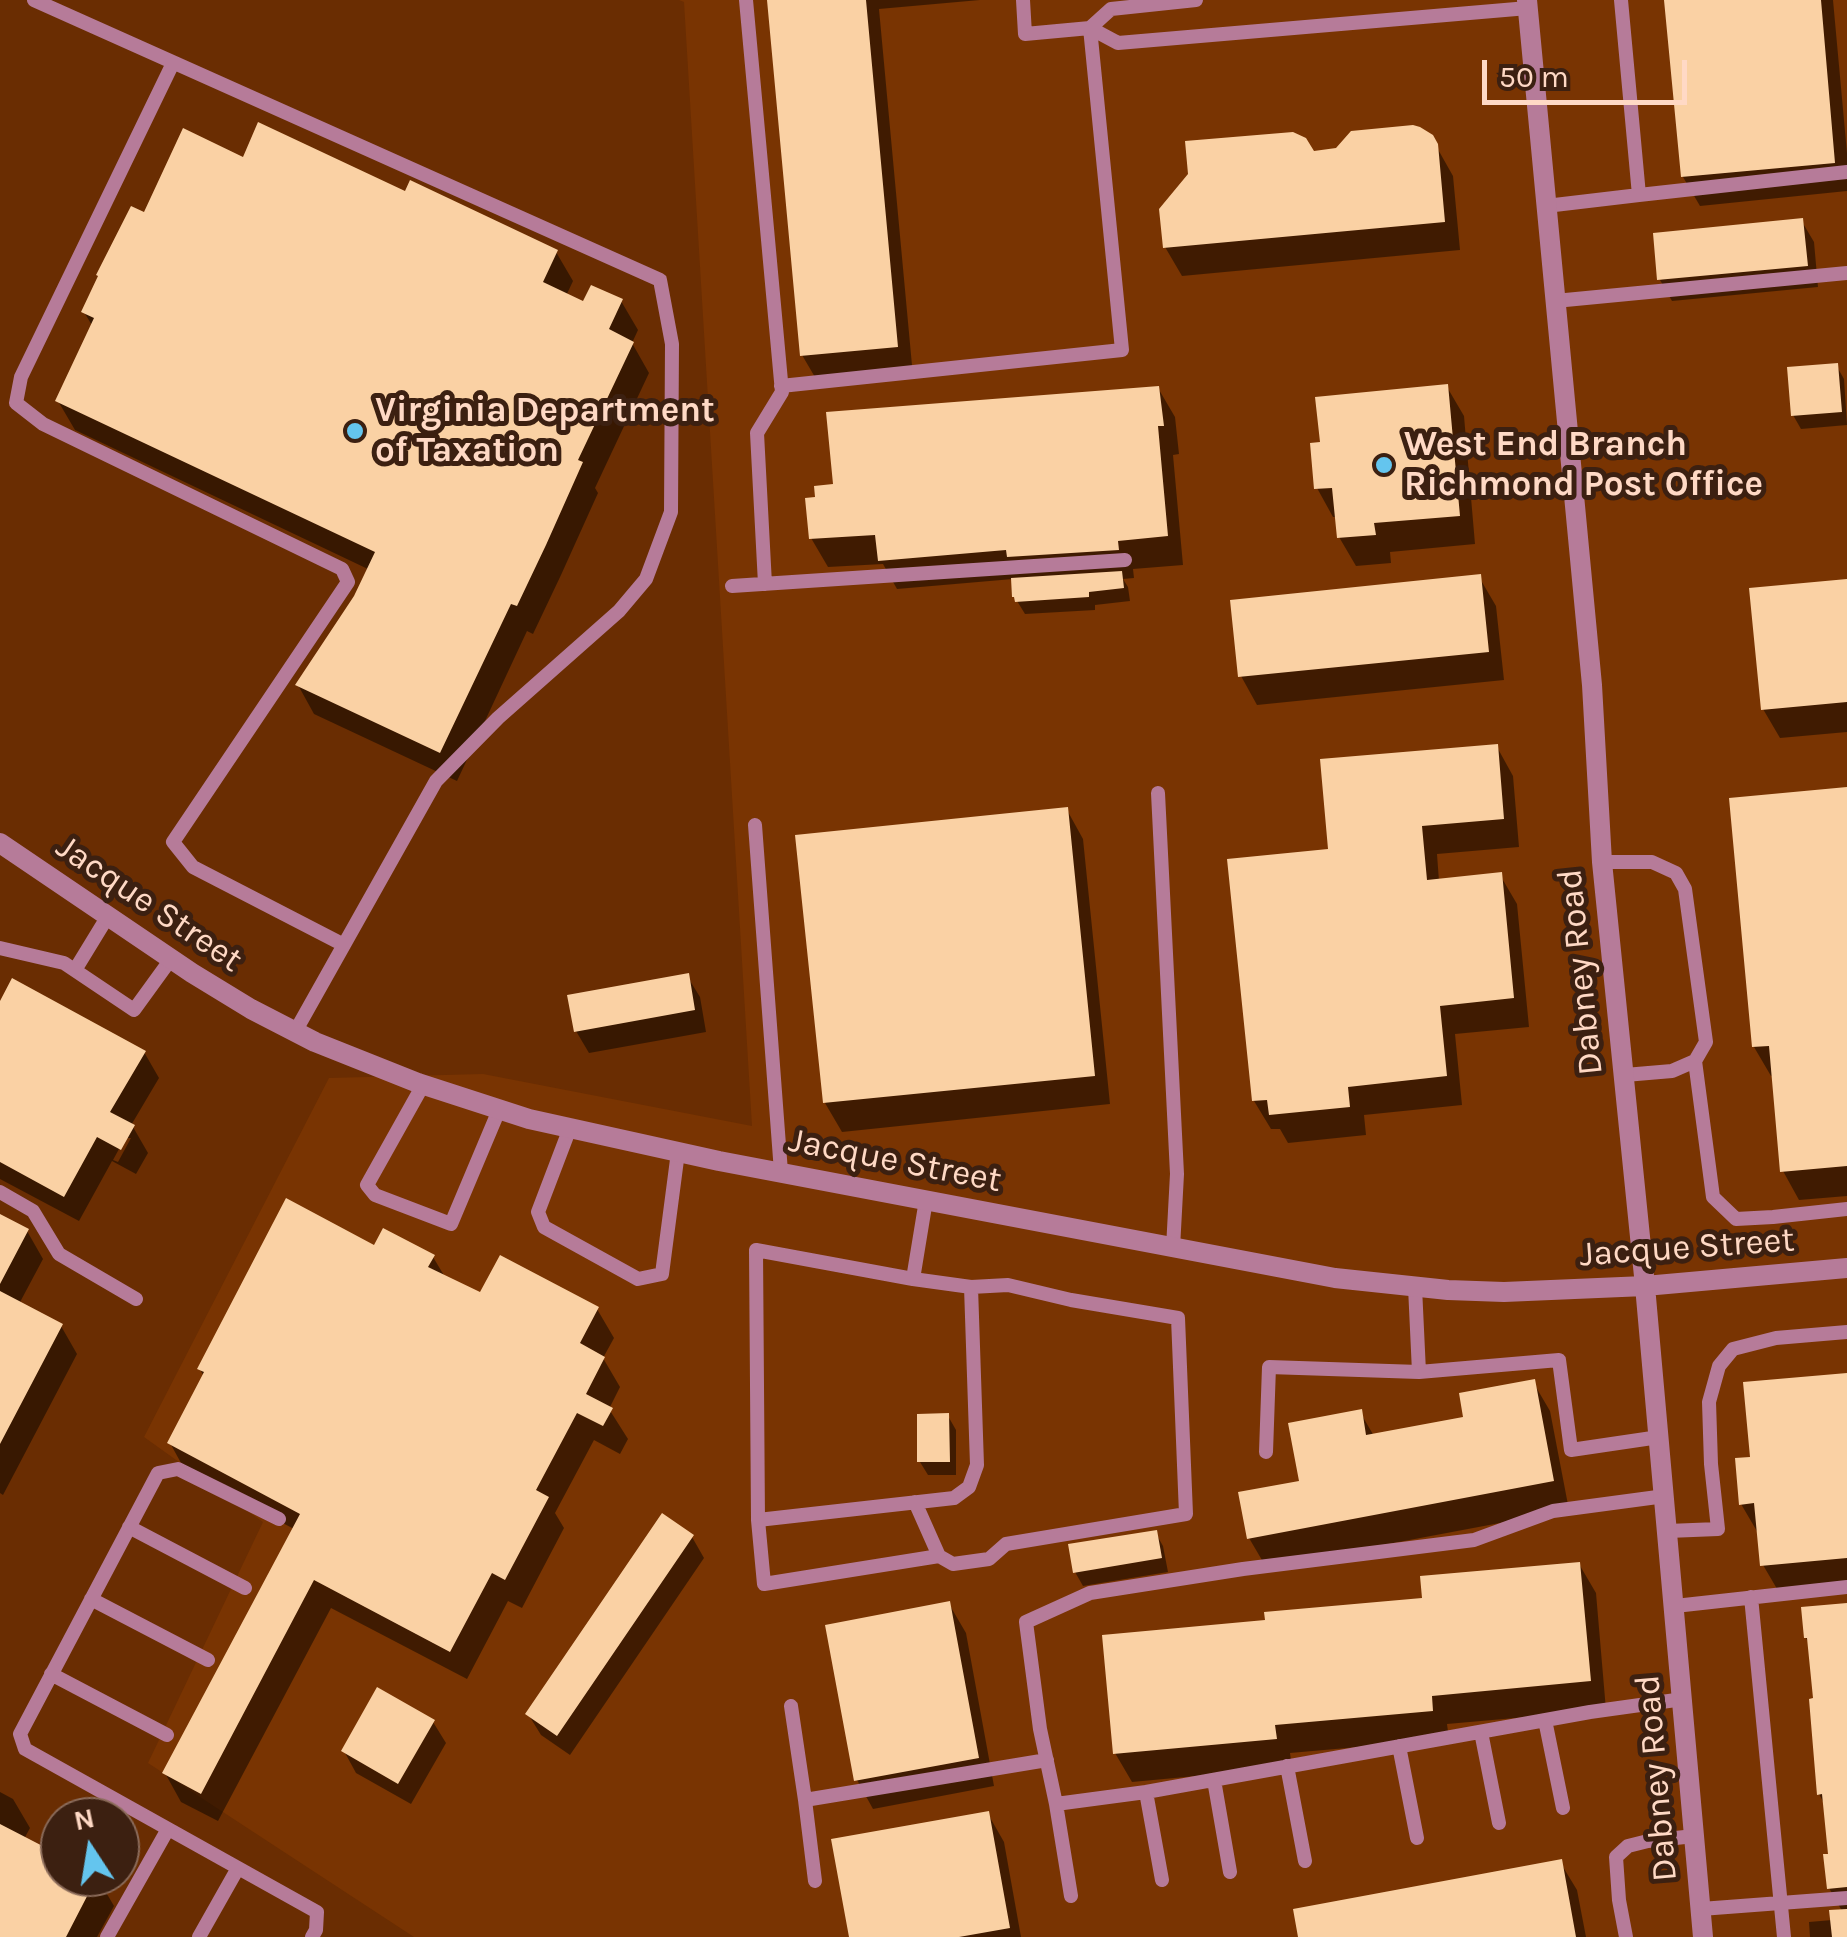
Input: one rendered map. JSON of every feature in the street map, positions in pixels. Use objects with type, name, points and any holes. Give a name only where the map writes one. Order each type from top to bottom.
[{"type":"street","name":"Dabney Road","points":[[1528,4],[1592,685],[1602,862],[1665,1496],[1703,1937]]},
{"type":"street","name":"Jacque Street","points":[[0,844],[171,960],[295,1032],[423,1085],[529,1120],[1335,1278],[1504,1292],[1645,1286],[1847,1268]]},
{"type":"lane","points":[[34,0],[660,280],[672,344],[672,512],[646,579],[619,611],[498,718],[436,782],[295,1032]]},
{"type":"lane","points":[[746,0],[782,392],[757,433],[765,584]]},
{"type":"lane","points":[[1023,0],[1026,34],[1090,28],[1118,43],[1528,4]]},
{"type":"lane","points":[[1090,28],[1111,9],[1196,0]]},
{"type":"lane","points":[[1621,0],[1639,195]]},
{"type":"lane","points":[[781,386],[1122,350],[1090,28]]},
{"type":"lane","points":[[173,63],[21,376],[16,403],[43,424],[342,569],[348,582],[174,842],[193,867],[344,945]]},
{"type":"lane","points":[[1546,206],[1847,172]]},
{"type":"lane","points":[[1555,301],[1847,272]]},
{"type":"lane","points":[[732,586],[1125,560]]},
{"type":"lane","points":[[1158,793],[1177,1174],[1173,1248]]},
{"type":"lane","points":[[755,825],[781,1172]]},
{"type":"lane","points":[[1602,862],[1652,862],[1676,873],[1685,888],[1706,1042],[1694,1062],[1672,1071],[1625,1075]]},
{"type":"lane","points":[[75,970],[108,916]]},
{"type":"lane","points":[[0,948],[64,963],[134,1010],[171,960]]},
{"type":"lane","points":[[1694,1062],[1713,1197],[1736,1219],[1847,1209]]},
{"type":"lane","points":[[423,1085],[367,1185],[375,1195],[451,1224],[499,1110]]},
{"type":"lane","points":[[570,1128],[538,1212],[544,1227],[638,1279],[662,1274],[678,1152]]},
{"type":"lane","points":[[0,1192],[33,1211],[59,1254],[136,1298]]},
{"type":"lane","points":[[913,1279],[926,1200]]},
{"type":"lane","points":[[915,1502],[940,1556],[954,1564],[989,1559],[1006,1544],[1186,1514],[1178,1318],[1008,1285],[971,1287],[913,1279],[756,1250],[758,1520],[764,1584],[940,1556]]},
{"type":"lane","points":[[1414,1286],[1419,1372]]},
{"type":"lane","points":[[758,1520],[954,1498],[970,1487],[976,1464],[971,1287]]},
{"type":"lane","points":[[1668,1532],[1718,1529],[1709,1402],[1719,1366],[1733,1349],[1776,1338],[1847,1332]]},
{"type":"lane","points":[[1266,1452],[1269,1367],[1419,1372],[1559,1360],[1571,1450],[1659,1437]]},
{"type":"lane","points":[[279,1520],[178,1469],[158,1473],[20,1734],[26,1749],[317,1912],[312,1937]]},
{"type":"lane","points":[[1072,1896],[1026,1622],[1090,1593],[1262,1566],[1474,1540],[1553,1511],[1665,1496]]},
{"type":"lane","points":[[129,1527],[245,1588]]},
{"type":"lane","points":[[1675,1606],[1847,1587]]},
{"type":"lane","points":[[1751,1597],[1784,1937]]},
{"type":"lane","points":[[91,1599],[208,1660]]},
{"type":"lane","points":[[52,1674],[167,1735]]},
{"type":"lane","points":[[1056,1804],[1146,1792],[1683,1699]]},
{"type":"lane","points":[[791,1706],[815,1881]]},
{"type":"lane","points":[[1545,1720],[1564,1808]]},
{"type":"lane","points":[[1481,1732],[1499,1823]]},
{"type":"lane","points":[[1399,1746],[1416,1838]]},
{"type":"lane","points":[[804,1800],[1047,1760]]},
{"type":"lane","points":[[1286,1766],[1305,1861]]},
{"type":"lane","points":[[1214,1780],[1230,1872]]},
{"type":"lane","points":[[1146,1792],[1162,1880]]},
{"type":"lane","points":[[108,1937],[168,1829]]},
{"type":"lane","points":[[1626,1937],[1616,1857],[1628,1846],[1648,1840],[1694,1836]]},
{"type":"lane","points":[[199,1937],[238,1868]]},
{"type":"lane","points":[[1701,1908],[1847,1898]]},
{"type":"shaded area","points":[[679,0],[1847,0],[1847,1937],[414,1937],[148,1763],[263,1522],[144,1437],[329,1078],[483,1074],[752,1126],[684,2]]},
{"type":"building","points":[[767,0],[866,0],[898,347],[800,356]]},
{"type":"building","points":[[1664,0],[1821,0],[1835,163],[1681,177]]},
{"type":"building","name":"Virginia Department of Taxation","points":[[258,122],[405,191],[410,180],[558,250],[543,282],[583,301],[591,285],[623,299],[609,329],[634,342],[578,460],[583,462],[546,545],[517,606],[511,604],[440,753],[295,685],[354,596],[375,552],[55,401],[94,318],[81,312],[96,275],[131,206],[144,212],[183,128],[243,157]]},
{"type":"building","points":[[1413,125],[1433,135],[1438,144],[1445,222],[1163,248],[1159,209],[1188,174],[1185,141],[1293,132],[1306,138],[1314,151],[1336,148],[1351,131]]},
{"type":"building","points":[[1803,218],[1808,266],[1657,280],[1653,233]]},
{"type":"building","points":[[1838,363],[1842,412],[1791,416],[1787,367]]},
{"type":"building","name":"West End Branch Richmond Post Office","points":[[1448,384],[1460,516],[1374,523],[1376,535],[1337,538],[1332,488],[1314,489],[1310,443],[1320,442],[1315,397]]},
{"type":"building","points":[[1159,386],[1164,426],[1158,426],[1168,536],[1118,541],[1119,550],[1007,557],[1006,550],[878,561],[875,535],[809,539],[805,498],[815,497],[814,486],[833,484],[826,412]]},
{"type":"building","points":[[1122,571],[1124,588],[1089,592],[1089,597],[1015,602],[1012,597],[1011,578]]},
{"type":"building","points":[[1481,574],[1489,652],[1238,677],[1230,600]]},
{"type":"building","points":[[1847,579],[1847,702],[1761,710],[1749,588]]},
{"type":"building","points":[[1498,744],[1504,819],[1422,826],[1427,880],[1502,872],[1514,998],[1440,1006],[1447,1076],[1348,1087],[1350,1107],[1269,1115],[1267,1100],[1252,1101],[1227,859],[1328,849],[1320,759]]},
{"type":"building","points":[[1847,787],[1847,1166],[1780,1172],[1769,1046],[1752,1047],[1729,798]]},
{"type":"building","points":[[1068,807],[1095,1076],[823,1103],[795,835]]},
{"type":"building","points":[[689,973],[695,1010],[574,1032],[567,995]]},
{"type":"building","points":[[12,978],[146,1051],[110,1112],[135,1125],[121,1150],[97,1137],[64,1197],[0,1162],[0,1001]]},
{"type":"building","points":[[286,1198],[374,1245],[383,1228],[435,1255],[428,1267],[480,1292],[500,1255],[599,1307],[580,1343],[605,1357],[586,1394],[613,1408],[603,1426],[577,1413],[536,1490],[549,1497],[505,1580],[492,1573],[450,1652],[314,1580],[201,1794],[162,1773],[300,1514],[167,1443],[204,1372],[197,1369]]},
{"type":"building","points":[[0,1214],[29,1229],[0,1284]]},
{"type":"building","points":[[0,1291],[63,1324],[0,1444]]},
{"type":"building","points":[[1847,1373],[1847,1558],[1760,1566],[1754,1503],[1739,1505],[1735,1458],[1750,1457],[1743,1382]]},
{"type":"building","points":[[1535,1379],[1554,1481],[1247,1539],[1238,1492],[1299,1481],[1288,1423],[1362,1409],[1366,1435],[1463,1417],[1459,1393]]},
{"type":"building","points":[[949,1413],[950,1462],[917,1462],[917,1414]]},
{"type":"building","points":[[662,1513],[694,1535],[557,1736],[525,1714]]},
{"type":"building","points":[[1157,1530],[1162,1558],[1073,1573],[1068,1544]]},
{"type":"building","points":[[1580,1562],[1591,1681],[1432,1696],[1433,1711],[1275,1725],[1277,1739],[1113,1754],[1102,1635],[1265,1620],[1264,1612],[1422,1598],[1420,1576]]},
{"type":"building","points":[[950,1601],[979,1758],[854,1781],[825,1625]]},
{"type":"building","points":[[1847,1603],[1847,1887],[1827,1889],[1823,1854],[1828,1854],[1822,1794],[1817,1795],[1809,1699],[1813,1698],[1801,1607]]},
{"type":"building","points":[[377,1687],[435,1720],[398,1784],[341,1751]]},
{"type":"building","points":[[989,1811],[1010,1928],[959,1937],[849,1937],[831,1839]]},
{"type":"building","points":[[0,1824],[40,1845],[40,1897],[87,1897],[66,1937],[0,1937]]},
{"type":"building","points":[[1562,1859],[1576,1937],[1298,1937],[1293,1909]]},
{"type":"building","points":[[1847,1909],[1847,1937],[1832,1937],[1829,1910]]},
{"type":"place","name":"Virginia Department of Taxation","points":[[355,431]]},
{"type":"place","name":"West End Branch Richmond Post Office","points":[[1384,465]]}]
